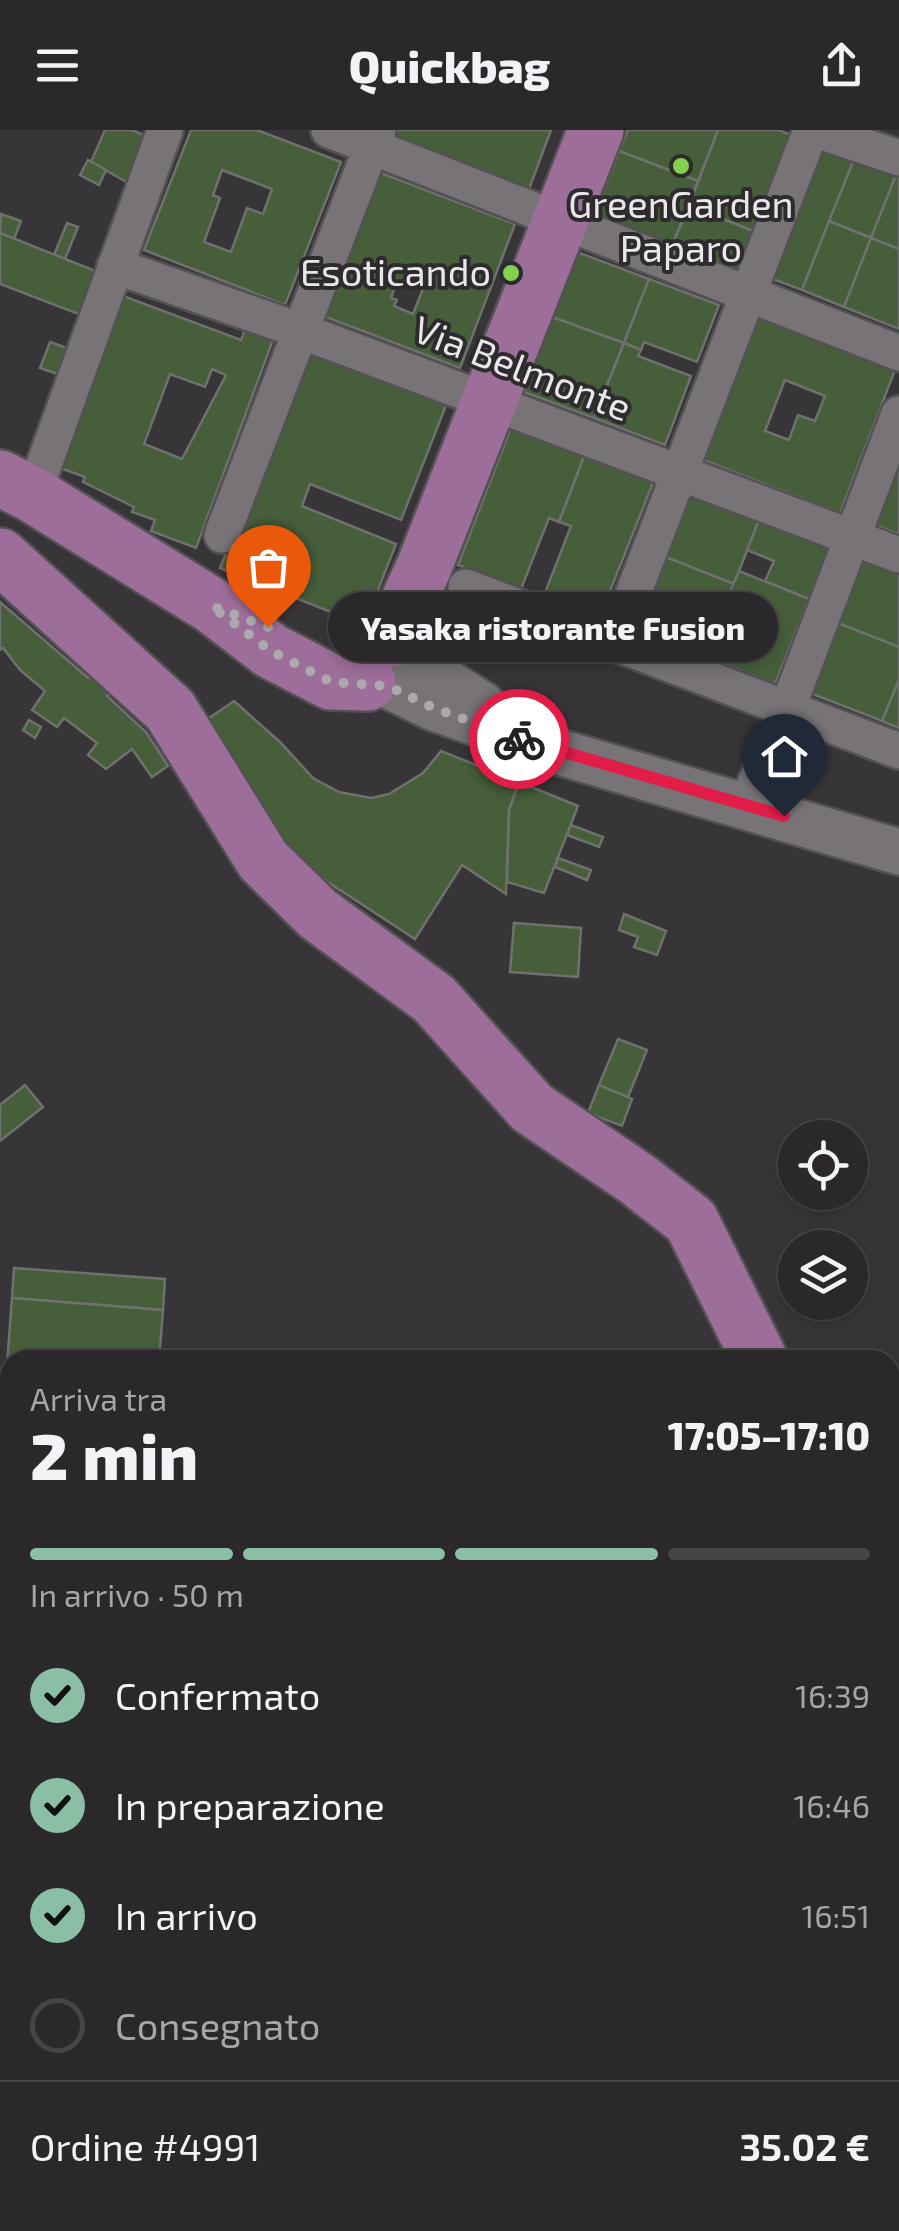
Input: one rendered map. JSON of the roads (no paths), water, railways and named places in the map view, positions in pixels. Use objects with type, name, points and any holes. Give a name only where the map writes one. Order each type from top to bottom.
[{"type":"main road","points":[[16,487],[211,606],[325,648],[383,662],[564,219],[596,130]]},
{"type":"main road","points":[[0,556],[170,710],[262,860],[318,914],[434,999],[532,1108],[691,1221],[755,1350]]},
{"type":"street","points":[[16,487],[114,266],[164,130]]},
{"type":"street","points":[[330,130],[376,138],[564,219],[899,352]]},
{"type":"street","points":[[615,641],[814,130],[899,158]]},
{"type":"street","points":[[222,535],[376,138]]},
{"type":"street","name":"Via Belmonte","points":[[114,266],[301,331],[899,554]]},
{"type":"street","points":[[746,805],[788,707],[899,414]]},
{"type":"street","points":[[466,587],[899,751]]},
{"type":"street","points":[[383,662],[434,708],[552,750],[899,852]]},
{"type":"place","name":"GreenGarden Paparo","points":[[681,166]]},
{"type":"place","name":"Esoticando","points":[[511,273]]},
{"type":"place","name":"Yasaka ristorante Fusion","points":[[268,627]]}]
